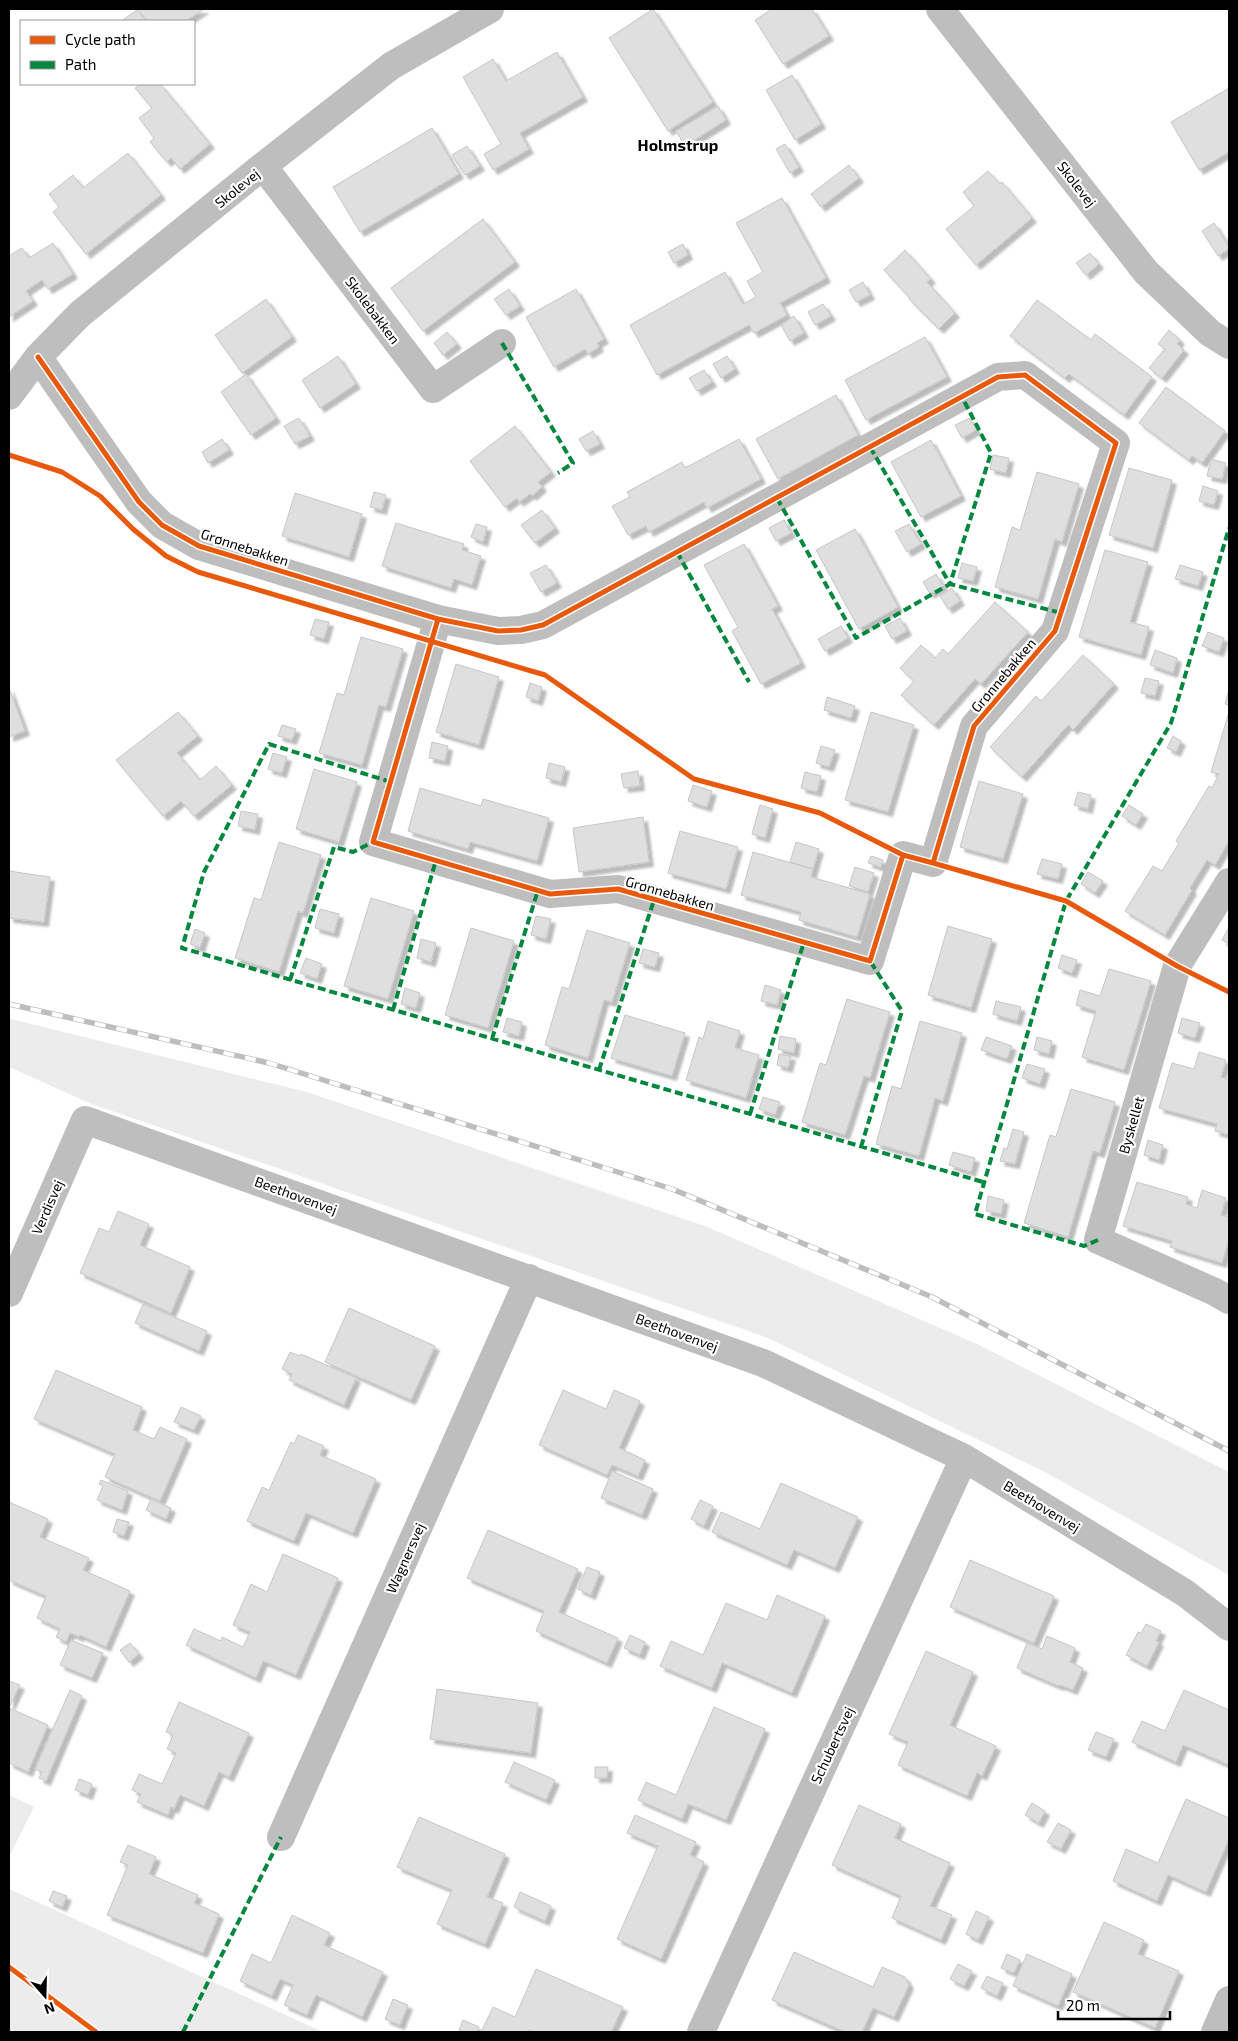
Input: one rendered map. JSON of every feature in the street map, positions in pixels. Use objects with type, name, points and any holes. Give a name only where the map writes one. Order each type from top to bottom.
[{"type":"street","name":"Skolevej","points":[[9,396],[38,357],[80,314],[391,66],[490,9]]},
{"type":"street","name":"Skolevej","points":[[940,9],[1146,272],[1210,333],[1229,345]]},
{"type":"street","name":"Skolebakken","points":[[264,166],[433,389],[502,343]]},
{"type":"street","name":"Grønnebakken","points":[[38,357],[139,502],[162,525],[199,546],[438,619],[498,631],[521,630],[543,626],[998,377],[1025,375],[1116,443],[1055,631],[974,726],[933,864],[903,855],[870,961],[618,889],[550,894],[373,842],[438,619]]},
{"type":"street","name":"Byskellet","points":[[1229,882],[1177,966],[1098,1240],[1216,1292],[1229,1300]]},
{"type":"street","name":"Beethovenvej","points":[[85,1120],[763,1363],[964,1458],[1185,1593],[1229,1627]]},
{"type":"street","name":"Verdisvej","points":[[9,1293],[85,1120]]},
{"type":"street","name":"Wagnersvej","points":[[281,1837],[529,1278]]},
{"type":"street","name":"Schubertsvej","points":[[701,2032],[964,1458]]},
{"type":"street","points":[[1215,2032],[1229,2000]]},
{"type":"shaded area","points":[[9,1020],[307,1092],[705,1226],[977,1344],[1229,1472],[1229,1575],[1043,1471],[768,1338],[89,1103],[9,1067]]},
{"type":"shaded area","points":[[9,1795],[34,1807],[9,1857]]},
{"type":"shaded area","points":[[9,1889],[323,2032],[9,2032]]},
{"type":"building","points":[[138,9],[204,9],[188,20],[146,20]]},
{"type":"building","points":[[653,9],[713,102],[668,131],[609,38]]},
{"type":"building","points":[[772,9],[812,9],[829,36],[783,64],[755,20]]},
{"type":"building","points":[[137,10],[145,20],[122,20]]},
{"type":"building","points":[[557,52],[583,97],[520,133],[529,149],[493,170],[484,154],[501,144],[463,77],[493,59],[506,81]]},
{"type":"building","points":[[792,75],[821,124],[795,140],[766,90]]},
{"type":"building","points":[[140,85],[161,85],[210,144],[180,169],[171,158],[167,162],[150,142],[154,138],[139,118],[152,108],[135,88]]},
{"type":"building","points":[[1229,88],[1229,152],[1199,170],[1171,122]]},
{"type":"building","points":[[718,106],[726,120],[685,146],[676,131]]},
{"type":"building","points":[[432,128],[459,174],[360,232],[333,187]]},
{"type":"building","points":[[785,144],[799,167],[790,173],[776,149]]},
{"type":"building","points":[[467,146],[480,166],[465,175],[452,155]]},
{"type":"building","points":[[128,153],[161,195],[86,254],[53,212],[59,207],[49,194],[73,175],[83,188]]},
{"type":"building","points":[[849,165],[859,178],[821,207],[811,194]]},
{"type":"building","points":[[988,171],[1000,184],[1002,182],[1032,218],[976,265],[946,229],[974,206],[963,192]]},
{"type":"building","points":[[782,198],[826,278],[780,303],[787,315],[754,333],[749,325],[657,375],[630,325],[725,272],[743,304],[756,297],[747,281],[763,272],[736,223]]},
{"type":"building","points":[[483,219],[515,262],[423,331],[391,288]]},
{"type":"building","points":[[1214,223],[1229,247],[1229,249],[1218,256],[1202,231]]},
{"type":"building","points":[[53,243],[73,274],[48,289],[42,280],[26,291],[33,301],[9,317],[9,256],[22,248],[29,258]]},
{"type":"building","points":[[683,244],[688,255],[674,263],[668,252]]},
{"type":"building","points":[[905,250],[931,279],[927,282],[955,313],[939,329],[884,270]]},
{"type":"building","points":[[1090,253],[1099,264],[1086,275],[1076,263]]},
{"type":"building","points":[[863,282],[870,295],[856,302],[849,290]]},
{"type":"building","points":[[509,289],[520,306],[506,315],[494,299]]},
{"type":"building","points":[[576,289],[604,339],[597,343],[599,347],[588,354],[585,349],[554,367],[526,317]]},
{"type":"building","points":[[266,299],[292,337],[242,373],[215,335]]},
{"type":"building","points":[[1037,300],[1091,340],[1095,334],[1152,377],[1124,415],[1069,374],[1065,378],[1010,336]]},
{"type":"building","points":[[823,304],[831,316],[815,325],[808,312]]},
{"type":"building","points":[[794,316],[804,333],[790,341],[781,325]]},
{"type":"building","points":[[1169,330],[1180,340],[1177,344],[1184,350],[1162,378],[1149,368],[1166,350],[1158,344]]},
{"type":"building","points":[[447,332],[457,344],[443,355],[434,343]]},
{"type":"building","points":[[925,337],[947,377],[866,420],[845,380]]},
{"type":"building","points":[[338,356],[356,384],[320,408],[302,380]]},
{"type":"building","points":[[727,356],[735,369],[721,378],[713,364]]},
{"type":"building","points":[[704,370],[712,382],[697,391],[689,378]]},
{"type":"building","points":[[246,374],[276,418],[251,435],[221,392]]},
{"type":"building","points":[[1166,387],[1225,431],[1202,463],[1192,456],[1189,460],[1139,423]]},
{"type":"building","points":[[836,395],[858,435],[778,479],[756,439]]},
{"type":"building","points":[[299,418],[310,436],[295,444],[284,426]]},
{"type":"building","points":[[970,418],[976,430],[962,438],[955,425]]},
{"type":"building","points":[[515,426],[551,472],[538,482],[542,487],[532,496],[530,494],[519,502],[517,498],[505,507],[470,461]]},
{"type":"building","points":[[593,431],[600,444],[586,451],[579,439]]},
{"type":"building","points":[[222,439],[229,450],[208,463],[202,452]]},
{"type":"building","points":[[739,439],[761,479],[707,508],[704,502],[649,532],[646,526],[628,535],[612,506],[630,497],[627,492],[682,462],[685,468]]},
{"type":"building","points":[[931,440],[961,496],[921,517],[891,462]]},
{"type":"building","points":[[993,455],[1009,458],[1006,473],[990,469]]},
{"type":"building","points":[[1211,459],[1226,463],[1222,479],[1207,476]]},
{"type":"building","points":[[1129,468],[1172,480],[1153,548],[1109,535]]},
{"type":"building","points":[[1037,472],[1079,484],[1062,542],[1055,539],[1038,599],[995,587],[1012,527],[1020,530]]},
{"type":"building","points":[[1203,486],[1218,491],[1214,505],[1199,501]]},
{"type":"building","points":[[374,492],[386,495],[382,510],[370,507]]},
{"type":"building","points":[[295,493],[362,514],[349,557],[282,536]]},
{"type":"building","points":[[542,510],[555,528],[535,543],[521,525]]},
{"type":"building","points":[[784,520],[791,533],[776,541],[769,528]]},
{"type":"building","points":[[396,523],[464,544],[462,550],[481,556],[472,585],[454,579],[451,588],[382,566]]},
{"type":"building","points":[[476,524],[487,527],[483,542],[471,537]]},
{"type":"building","points":[[909,524],[921,544],[907,552],[895,531]]},
{"type":"building","points":[[855,529],[898,607],[859,629],[816,550]]},
{"type":"building","points":[[744,544],[778,606],[772,609],[801,663],[761,684],[732,631],[738,627],[704,565]]},
{"type":"building","points":[[1105,550],[1148,562],[1130,622],[1149,627],[1141,655],[1079,637]]},
{"type":"building","points":[[962,563],[977,567],[973,581],[958,578]]},
{"type":"building","points":[[546,565],[557,583],[541,592],[530,573]]},
{"type":"building","points":[[1180,565],[1203,572],[1198,586],[1175,579]]},
{"type":"building","points":[[936,574],[943,586],[930,594],[923,582]]},
{"type":"building","points":[[952,588],[960,601],[948,609],[940,596]]},
{"type":"building","points":[[995,602],[1028,632],[981,684],[975,679],[934,725],[901,695],[914,681],[900,668],[921,645],[935,658],[943,649],[948,654]]},
{"type":"building","points":[[900,618],[907,631],[892,639],[885,626]]},
{"type":"building","points":[[315,619],[329,622],[324,639],[310,635]]},
{"type":"building","points":[[841,626],[848,638],[825,651],[818,639]]},
{"type":"building","points":[[1208,632],[1224,638],[1219,652],[1202,646]]},
{"type":"building","points":[[361,637],[403,649],[386,707],[379,705],[362,765],[319,753],[337,693],[344,695]]},
{"type":"building","points":[[1155,650],[1177,658],[1173,673],[1150,665]]},
{"type":"building","points":[[1083,655],[1114,684],[1073,730],[1068,725],[1022,777],[990,747],[1036,696],[1041,701]]},
{"type":"building","points":[[456,664],[499,677],[479,745],[436,732]]},
{"type":"building","points":[[1145,678],[1159,681],[1155,696],[1141,693]]},
{"type":"building","points":[[530,683],[542,687],[538,701],[526,697]]},
{"type":"building","points":[[9,688],[25,731],[9,737]]},
{"type":"building","points":[[1229,689],[1229,705],[1225,704]]},
{"type":"building","points":[[827,697],[855,706],[851,718],[824,710]]},
{"type":"building","points":[[178,712],[198,736],[177,753],[200,780],[216,766],[232,785],[194,816],[181,801],[163,816],[116,760]]},
{"type":"building","points":[[871,712],[914,725],[888,812],[845,800]]},
{"type":"building","points":[[1229,712],[1229,841],[1215,865],[1207,860],[1190,888],[1192,890],[1165,935],[1125,911],[1153,866],[1162,871],[1179,843],[1176,841],[1209,786],[1212,788],[1219,774],[1211,772]]},
{"type":"building","points":[[282,725],[296,729],[292,740],[278,736]]},
{"type":"building","points":[[1173,736],[1181,741],[1176,752],[1167,748]]},
{"type":"building","points":[[432,742],[448,746],[445,761],[429,758]]},
{"type":"building","points":[[821,746],[835,750],[829,767],[816,763]]},
{"type":"building","points":[[273,753],[287,757],[282,773],[268,769]]},
{"type":"building","points":[[549,763],[565,767],[561,782],[546,778]]},
{"type":"building","points":[[314,769],[357,782],[339,842],[296,829]]},
{"type":"building","points":[[638,771],[640,786],[624,788],[621,774]]},
{"type":"building","points":[[805,772],[821,776],[817,792],[801,788]]},
{"type":"building","points":[[979,781],[1023,794],[1003,859],[960,847]]},
{"type":"building","points":[[693,785],[712,791],[707,807],[688,801]]},
{"type":"building","points":[[420,788],[481,806],[483,799],[549,818],[537,861],[470,842],[468,849],[408,831]]},
{"type":"building","points":[[1078,792],[1091,795],[1088,809],[1074,805]]},
{"type":"building","points":[[760,805],[773,809],[765,838],[752,834]]},
{"type":"building","points":[[1129,805],[1143,814],[1136,825],[1122,816]]},
{"type":"building","points":[[241,811],[258,814],[255,830],[238,826]]},
{"type":"building","points":[[643,817],[649,862],[579,872],[573,828]]},
{"type":"building","points":[[680,831],[738,847],[726,889],[668,873]]},
{"type":"building","points":[[279,842],[321,855],[303,913],[298,911],[279,972],[235,958],[254,898],[261,900]]},
{"type":"building","points":[[796,842],[819,849],[813,869],[790,862]]},
{"type":"building","points":[[753,852],[813,869],[811,877],[870,894],[857,937],[799,920],[801,912],[741,895]]},
{"type":"building","points":[[871,856],[883,860],[881,867],[868,863]]},
{"type":"building","points":[[1042,859],[1062,864],[1058,879],[1037,874]]},
{"type":"building","points":[[855,867],[874,873],[868,892],[849,886]]},
{"type":"building","points":[[9,871],[50,877],[44,922],[9,918]]},
{"type":"building","points":[[1088,872],[1103,881],[1095,893],[1081,884]]},
{"type":"building","points":[[371,898],[414,911],[388,999],[344,986]]},
{"type":"building","points":[[320,909],[339,914],[334,933],[315,928]]},
{"type":"building","points":[[536,916],[551,919],[546,939],[531,935]]},
{"type":"building","points":[[948,926],[992,939],[971,1008],[928,995]]},
{"type":"building","points":[[1229,927],[1229,944],[1222,940]]},
{"type":"building","points":[[471,928],[514,941],[488,1028],[445,1015]]},
{"type":"building","points":[[195,929],[205,933],[200,948],[190,944]]},
{"type":"building","points":[[587,930],[630,943],[612,1002],[604,1000],[588,1058],[545,1045],[562,987],[569,989]]},
{"type":"building","points":[[421,939],[436,943],[431,962],[417,958]]},
{"type":"building","points":[[643,949],[659,953],[655,967],[639,963]]},
{"type":"building","points":[[1062,955],[1077,960],[1072,973],[1058,968]]},
{"type":"building","points":[[306,958],[322,964],[317,979],[300,973]]},
{"type":"building","points":[[1109,969],[1151,981],[1124,1070],[1082,1057],[1096,1011],[1076,1005],[1080,990],[1100,996]]},
{"type":"building","points":[[765,985],[781,990],[777,1005],[761,1001]]},
{"type":"building","points":[[405,988],[420,993],[416,1008],[401,1004]]},
{"type":"building","points":[[847,999],[890,1012],[870,1078],[864,1076],[845,1135],[802,1122],[820,1063],[826,1065]]},
{"type":"building","points":[[996,1001],[1021,1007],[1017,1021],[993,1014]]},
{"type":"building","points":[[625,1015],[685,1033],[672,1076],[611,1058]]},
{"type":"building","points":[[507,1018],[522,1022],[519,1036],[503,1032]]},
{"type":"building","points":[[1182,1018],[1200,1023],[1195,1038],[1178,1033]]},
{"type":"building","points":[[708,1021],[740,1031],[735,1048],[759,1055],[746,1098],[686,1080],[699,1037],[703,1039]]},
{"type":"building","points":[[920,1021],[962,1033],[943,1101],[935,1098],[919,1156],[876,1144],[892,1086],[901,1089]]},
{"type":"building","points":[[780,1036],[796,1039],[794,1053],[778,1049]]},
{"type":"building","points":[[986,1037],[1012,1046],[1007,1059],[981,1050]]},
{"type":"building","points":[[1037,1037],[1052,1041],[1049,1054],[1034,1050]]},
{"type":"building","points":[[1199,1052],[1226,1060],[1221,1077],[1229,1080],[1229,1135],[1215,1131],[1217,1124],[1159,1108],[1172,1063],[1194,1069]]},
{"type":"building","points":[[779,1054],[791,1056],[788,1068],[777,1065]]},
{"type":"building","points":[[1027,1064],[1045,1069],[1040,1084],[1022,1078]]},
{"type":"building","points":[[1071,1089],[1115,1102],[1100,1153],[1093,1151],[1068,1237],[1024,1223],[1050,1135],[1056,1137]]},
{"type":"building","points":[[763,1097],[780,1102],[775,1115],[759,1109]]},
{"type":"building","points":[[1013,1129],[1024,1132],[1015,1164],[1000,1161],[1004,1148],[1007,1149]]},
{"type":"building","points":[[1148,1140],[1163,1145],[1159,1160],[1144,1155]]},
{"type":"building","points":[[953,1152],[975,1158],[971,1172],[949,1165]]},
{"type":"building","points":[[1137,1182],[1188,1197],[1186,1204],[1197,1208],[1202,1190],[1226,1198],[1221,1215],[1229,1217],[1229,1240],[1222,1263],[1170,1247],[1172,1241],[1123,1226]]},
{"type":"building","points":[[988,1196],[1004,1200],[1001,1214],[986,1211]]},
{"type":"building","points":[[118,1211],[149,1224],[140,1245],[190,1267],[171,1313],[80,1273],[99,1228],[109,1232]]},
{"type":"building","points":[[143,1304],[207,1331],[199,1351],[135,1323]]},
{"type":"building","points":[[349,1308],[435,1346],[411,1400],[325,1362]]},
{"type":"building","points":[[290,1352],[300,1356],[301,1354],[356,1378],[344,1405],[289,1380],[292,1374],[282,1369]]},
{"type":"building","points":[[56,1370],[142,1407],[133,1430],[154,1439],[160,1427],[187,1439],[160,1501],[105,1477],[115,1454],[34,1419]]},
{"type":"building","points":[[563,1390],[606,1409],[614,1390],[640,1401],[619,1448],[645,1460],[638,1476],[612,1465],[607,1475],[539,1445]]},
{"type":"building","points":[[181,1407],[201,1416],[194,1430],[174,1422]]},
{"type":"building","points":[[298,1435],[324,1446],[320,1455],[376,1479],[353,1533],[306,1513],[294,1541],[247,1521],[262,1487],[269,1490],[291,1442],[294,1444]]},
{"type":"building","points":[[612,1471],[653,1489],[642,1515],[601,1498]]},
{"type":"building","points":[[101,1480],[128,1491],[122,1510],[97,1500],[103,1486],[99,1484]]},
{"type":"building","points":[[781,1483],[858,1517],[835,1568],[794,1550],[787,1565],[712,1532],[721,1512],[760,1529]]},
{"type":"building","points":[[151,1499],[171,1508],[166,1519],[146,1510]]},
{"type":"building","points":[[700,1500],[713,1506],[704,1526],[691,1519]]},
{"type":"building","points":[[9,1502],[48,1519],[40,1537],[89,1558],[83,1570],[130,1591],[106,1647],[80,1635],[79,1637],[70,1633],[66,1642],[56,1637],[60,1629],[37,1618],[46,1596],[9,1580]]},
{"type":"building","points":[[117,1519],[129,1522],[124,1536],[113,1532]]},
{"type":"building","points":[[488,1530],[578,1569],[559,1612],[618,1638],[607,1663],[536,1631],[544,1611],[467,1578]]},
{"type":"building","points":[[283,1554],[338,1578],[296,1675],[263,1661],[256,1678],[186,1645],[194,1629],[221,1641],[222,1637],[243,1647],[250,1632],[233,1625],[251,1584],[267,1592]]},
{"type":"building","points":[[970,1560],[1054,1596],[1034,1643],[950,1607]]},
{"type":"building","points":[[587,1567],[600,1572],[591,1595],[578,1589]]},
{"type":"building","points":[[777,1595],[825,1616],[792,1693],[722,1663],[712,1688],[660,1666],[671,1641],[703,1655],[726,1603],[767,1620]]},
{"type":"building","points":[[1146,1624],[1161,1631],[1156,1641],[1159,1642],[1147,1666],[1126,1655],[1138,1632],[1141,1633]]},
{"type":"building","points":[[630,1635],[645,1642],[640,1655],[624,1648]]},
{"type":"building","points":[[1047,1636],[1075,1648],[1070,1662],[1083,1668],[1073,1690],[1017,1668],[1027,1643],[1042,1649]]},
{"type":"building","points":[[71,1640],[103,1653],[92,1678],[60,1665]]},
{"type":"building","points":[[130,1643],[139,1654],[129,1662],[120,1650]]},
{"type":"building","points":[[926,1651],[973,1672],[950,1725],[996,1746],[982,1776],[977,1773],[967,1796],[898,1765],[908,1742],[889,1734]]},
{"type":"building","points":[[9,1681],[20,1685],[9,1708]]},
{"type":"building","points":[[437,1689],[538,1703],[531,1753],[430,1739]]},
{"type":"building","points":[[70,1690],[82,1696],[46,1781],[39,1778],[42,1772],[35,1769]]},
{"type":"building","points":[[1184,1690],[1229,1710],[1229,1765],[1183,1745],[1176,1762],[1132,1742],[1142,1721],[1165,1731]]},
{"type":"building","points":[[179,1702],[249,1733],[229,1777],[219,1772],[204,1806],[180,1795],[174,1809],[171,1807],[168,1815],[137,1802],[141,1794],[132,1790],[139,1774],[162,1784],[176,1753],[167,1749],[173,1735],[166,1732]]},
{"type":"building","points":[[714,1707],[765,1729],[726,1820],[688,1804],[682,1819],[638,1800],[646,1782],[676,1795]]},
{"type":"building","points":[[9,1708],[48,1725],[28,1772],[9,1763]]},
{"type":"building","points":[[1096,1732],[1114,1739],[1106,1757],[1088,1750]]},
{"type":"building","points":[[514,1762],[555,1780],[546,1800],[505,1782]]},
{"type":"building","points":[[595,1767],[608,1767],[607,1778],[595,1778]]},
{"type":"building","points":[[79,1779],[92,1784],[88,1795],[75,1790]]},
{"type":"building","points":[[1186,1799],[1229,1818],[1229,1839],[1206,1892],[1168,1875],[1157,1901],[1113,1881],[1126,1849],[1158,1863]]},
{"type":"building","points":[[1032,1803],[1045,1811],[1039,1823],[1025,1815]]},
{"type":"building","points":[[859,1805],[901,1824],[895,1838],[950,1863],[930,1906],[952,1915],[941,1940],[892,1918],[901,1896],[832,1865]]},
{"type":"building","points":[[635,1815],[696,1842],[690,1855],[704,1862],[661,1959],[617,1939],[658,1846],[627,1833]]},
{"type":"building","points":[[419,1817],[505,1854],[487,1897],[503,1903],[485,1944],[437,1924],[452,1890],[397,1867]]},
{"type":"building","points":[[1058,1823],[1071,1830],[1061,1849],[1047,1842]]},
{"type":"building","points":[[128,1845],[156,1857],[149,1874],[198,1895],[194,1903],[219,1914],[203,1953],[107,1915],[128,1865],[120,1862]]},
{"type":"building","points":[[53,1891],[67,1896],[62,1907],[49,1901]]},
{"type":"building","points":[[520,1892],[551,1906],[545,1921],[514,1907]]},
{"type":"building","points":[[976,1911],[989,1917],[978,1940],[966,1934]]},
{"type":"building","points":[[292,1915],[330,1933],[324,1945],[383,1972],[362,2017],[316,1995],[307,2015],[284,2005],[293,1985],[280,1979],[272,1996],[240,1981],[252,1954],[271,1963]]},
{"type":"building","points":[[1104,1922],[1144,1940],[1138,1954],[1179,1971],[1155,2028],[1073,1992]]},
{"type":"building","points":[[794,1952],[873,1987],[882,1967],[905,1977],[909,1985],[894,2017],[873,2008],[863,2030],[869,2032],[845,2032],[772,2000]]},
{"type":"building","points":[[1007,1954],[1020,1960],[1014,1973],[1001,1968]]},
{"type":"building","points":[[1027,1954],[1072,1974],[1058,2006],[1013,1986]]},
{"type":"building","points":[[958,1964],[972,1971],[964,1986],[950,1979]]},
{"type":"building","points":[[536,1969],[623,2007],[611,2032],[534,2032],[529,2030],[528,2032],[481,2032],[493,2007],[515,2017]]},
{"type":"building","points":[[987,1976],[1003,1983],[997,1996],[981,1988]]},
{"type":"building","points":[[393,1999],[408,2005],[400,2025],[385,2019]]},
{"type":"building","points":[[463,2020],[479,2027],[477,2032],[459,2030]]},
{"type":"railway","points":[[9,1004],[269,1063],[672,1189],[932,1297],[1229,1451]]},
{"type":"marked path","points":[[502,343],[573,463],[558,473]]},
{"type":"marked path","points":[[777,498],[856,638],[950,584],[991,453],[962,397]]},
{"type":"marked path","points":[[870,447],[950,584],[1061,613]]},
{"type":"marked path","points":[[1098,1240],[1084,1246],[975,1214],[1066,901],[1171,723],[1229,528]]},
{"type":"marked path","points":[[677,552],[749,682]]},
{"type":"marked path","points":[[391,782],[269,744],[204,872],[182,948],[983,1182]]},
{"type":"marked path","points":[[290,980],[334,847],[353,852],[373,842]]},
{"type":"marked path","points":[[393,1010],[436,860]]},
{"type":"marked path","points":[[492,1039],[538,890]]},
{"type":"marked path","points":[[599,1070],[654,900]]},
{"type":"marked path","points":[[750,1114],[804,942]]},
{"type":"marked path","points":[[861,1147],[902,1011],[870,961]]},
{"type":"marked path","points":[[183,2032],[281,1837]]},
{"type":"cycle path","points":[[38,357],[139,502],[162,525],[199,546],[438,619],[498,631],[521,630],[543,625],[998,377],[1025,375],[1116,443],[1055,631],[974,726],[933,863],[903,855],[870,961],[618,889],[550,894],[373,842],[438,619]]},
{"type":"cycle path","points":[[9,455],[62,472],[100,496],[133,529],[166,556],[198,572],[545,675],[694,779],[820,813],[903,855]]},
{"type":"cycle path","points":[[933,863],[1066,901],[1177,966],[1229,992]]},
{"type":"cycle path","points":[[9,1967],[96,2032]]},
{"type":"district","name":"Holmstrup","points":[[678,144]]}]
